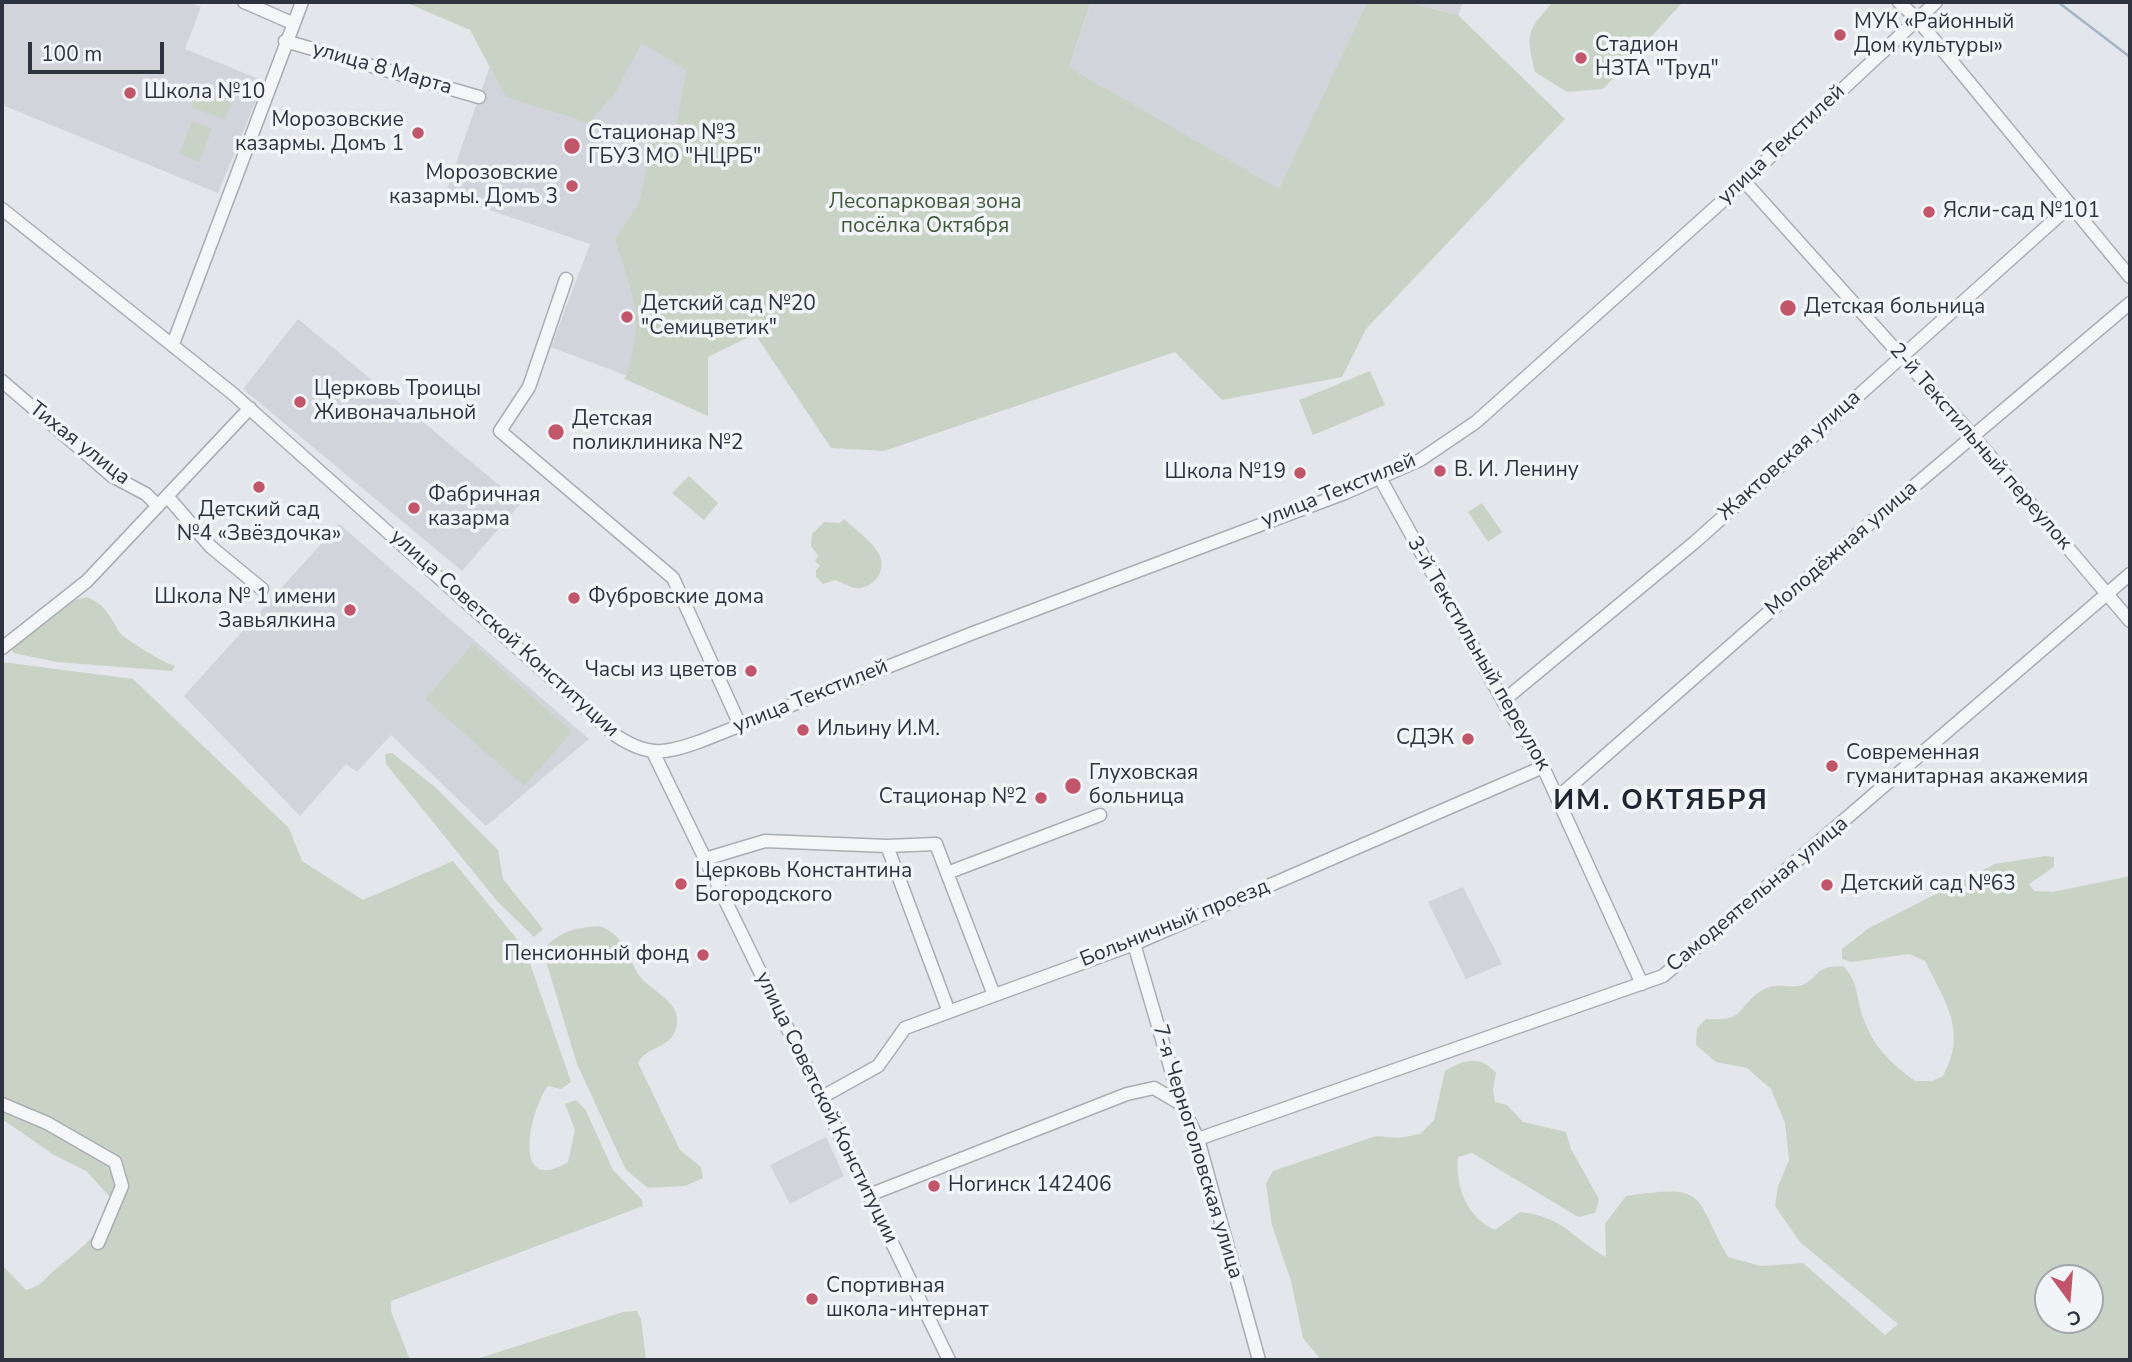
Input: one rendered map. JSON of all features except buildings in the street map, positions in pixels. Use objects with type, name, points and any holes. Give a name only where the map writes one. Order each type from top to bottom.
[{"type":"street","name":"улица 8 Марта","points":[[244,2],[292,23]]},
{"type":"street","points":[[173,344],[219,226],[285,41],[302,2]]},
{"type":"street","points":[[1899,2],[1917,19],[2130,277]]},
{"type":"street","name":"улица Текстилей","points":[[653,752],[685,747],[973,633],[1380,478],[1420,460],[1476,422],[1744,181],[1936,2]]},
{"type":"street","name":"улица 8 Марта","points":[[285,41],[479,97]]},
{"type":"street","name":"2-й Текстильный переулок","points":[[1744,181],[1973,436],[2109,593],[2130,621]]},
{"type":"street","name":"Жактовская улица","points":[[1503,701],[1695,542],[2071,205]]},
{"type":"street","name":"улица Советской Конституции","points":[[2,209],[250,408],[615,735],[636,749],[653,752],[949,1360]]},
{"type":"street","points":[[566,279],[529,387],[500,431],[673,578],[740,726]]},
{"type":"street","name":"Молодёжная улица","points":[[1557,798],[2130,303]]},
{"type":"street","name":"Тихая улица","points":[[2,381],[112,476],[163,501],[211,547],[262,589]]},
{"type":"street","points":[[2,648],[87,581],[250,408]]},
{"type":"street","name":"3-й Текстильный переулок","points":[[1380,478],[1503,701],[1543,767],[1642,984]]},
{"type":"street","name":"Самодеятельная улица","points":[[1198,1139],[1663,976],[2130,574]]},
{"type":"street","name":"Больничный проезд","points":[[822,1097],[878,1066],[905,1028],[1134,944],[1543,767]]},
{"type":"street","points":[[947,873],[1100,815]]},
{"type":"street","points":[[705,859],[765,841],[887,846],[936,844],[994,995]]},
{"type":"street","points":[[887,846],[949,1012]]},
{"type":"street","name":"7-я Черноголовская улица","points":[[1134,944],[1181,1104],[1198,1139],[1259,1360]]},
{"type":"street","points":[[869,1195],[1127,1094],[1154,1088],[1181,1104]]},
{"type":"street","points":[[2,1104],[47,1123],[115,1162],[122,1186],[98,1243]]},
{"type":"shaded area","name":"Школа №10","points":[[2,2],[188,2],[201,7],[185,49],[264,81],[218,193],[2,105]]},
{"type":"shaded area","points":[[1088,2],[1367,2],[1279,190],[1069,67],[1090,5]]},
{"type":"shaded area","points":[[1406,2],[1463,2],[1458,15]]},
{"type":"shaded area","name":"Стационар №3 ГБУЗ МО \"НЦРБ\"","points":[[633,30],[713,58],[664,390],[551,347],[590,244],[445,195],[496,48]]},
{"type":"shaded area","points":[[298,319],[521,503],[462,571],[243,389]]},
{"type":"shaded area","name":"Школа № 1 имени Завьялкина","points":[[339,524],[589,739],[486,826],[391,735],[357,772],[346,764],[300,816],[184,696]]},
{"type":"shaded area","points":[[1463,887],[1502,964],[1466,979],[1428,902]]},
{"type":"shaded area","points":[[826,1137],[844,1176],[790,1204],[770,1165]]},
{"type":"green space","name":"Лесопарковая зона посёлка Октября","points":[[1367,2],[1406,2],[1458,15],[1565,119],[1366,329],[1342,377],[1222,400],[1175,352],[884,451],[831,448],[755,334],[708,357],[708,416],[625,379],[635,340],[635,308],[615,240],[639,203],[651,145],[676,127],[686,70],[642,43],[615,93],[589,123],[506,97],[470,30],[407,3],[1090,4],[1069,67],[1279,189]]},
{"type":"green space","name":"Стадион НЗТА \"Труд\"","points":[[1553,2],[1683,2],[1603,89],[1567,92],[1535,72],[1530,49],[1533,27]]},
{"type":"green space","points":[[198,89],[232,103],[225,120],[191,107]]},
{"type":"green space","points":[[192,121],[212,129],[199,162],[179,154]]},
{"type":"green space","points":[[1370,371],[1385,405],[1313,435],[1299,400]]},
{"type":"green space","points":[[689,476],[718,503],[704,520],[672,493]]},
{"type":"green space","points":[[1482,503],[1502,532],[1488,542],[1468,512]]},
{"type":"green space","points":[[844,519],[872,545],[881,560],[882,566],[877,578],[862,588],[835,580],[823,584],[816,577],[816,570],[820,566],[815,561],[818,556],[811,546],[812,534],[824,522],[840,523]]},
{"type":"green space","points":[[87,597],[103,607],[122,635],[175,666],[172,671],[57,662],[13,653],[12,649],[17,644],[75,600]]},
{"type":"green space","points":[[473,644],[572,732],[524,786],[425,699]]},
{"type":"green space","points":[[2,662],[133,679],[289,828],[302,861],[363,900],[453,861],[525,949],[571,1082],[561,1089],[548,1086],[541,1097],[531,1129],[531,1159],[538,1168],[550,1170],[568,1162],[575,1130],[565,1104],[576,1100],[585,1109],[613,1170],[642,1200],[643,1206],[391,1301],[391,1311],[410,1360],[2,1360],[2,1265],[26,1290],[40,1284],[98,1230],[108,1209],[110,1197],[86,1171],[54,1155],[2,1119]]},
{"type":"green space","points":[[392,753],[435,787],[498,850],[503,879],[543,929],[534,937],[497,901],[386,764],[385,754]]},
{"type":"green space","points":[[2054,857],[2054,867],[2029,884],[2034,891],[2053,892],[2130,876],[2130,1360],[1321,1360],[1303,1338],[1291,1281],[1272,1225],[1266,1184],[1273,1171],[1376,1136],[1399,1138],[1420,1134],[1434,1120],[1445,1071],[1472,1061],[1484,1063],[1496,1073],[1493,1090],[1495,1102],[1507,1105],[1523,1122],[1566,1132],[1571,1149],[1599,1199],[1595,1213],[1578,1217],[1472,1153],[1458,1157],[1461,1190],[1470,1209],[1485,1225],[1495,1230],[1520,1212],[1548,1218],[1606,1257],[1605,1224],[1626,1196],[1672,1191],[1685,1193],[1695,1198],[1702,1206],[1728,1257],[1761,1266],[1803,1263],[1885,1335],[1898,1324],[1800,1242],[1775,1206],[1778,1186],[1789,1160],[1785,1123],[1771,1089],[1747,1068],[1716,1062],[1696,1045],[1697,1028],[1706,1019],[1735,1016],[1766,988],[1799,986],[1807,983],[1822,970],[1843,966],[1855,985],[1868,1030],[1885,1055],[1915,1081],[1932,1081],[1943,1076],[1954,1045],[1954,1031],[1946,1004],[1925,961],[1909,954],[1851,962],[1842,959],[1842,949],[1869,928],[1995,864]]},
{"type":"green space","points":[[599,926],[619,939],[638,974],[671,1004],[675,1011],[677,1019],[673,1035],[664,1044],[642,1057],[638,1063],[680,1150],[701,1167],[703,1178],[685,1186],[648,1188],[626,1170],[577,1064],[543,951],[561,935]]},
{"type":"green space","points":[[637,1311],[641,1319],[646,1360],[474,1360],[623,1312]]},
{"type":"waterway","points":[[2058,2],[2130,57]]},
{"type":"place","name":"МУК «Районный Дом культуры»","points":[[1840,35]]},
{"type":"place","name":"Стадион НЗТА \"Труд\"","points":[[1581,58]]},
{"type":"place","name":"Школа №10","points":[[130,93]]},
{"type":"place","name":"Морозовские казармы. Домъ 1","points":[[418,133]]},
{"type":"place","name":"Стационар №3 ГБУЗ МО \"НЦРБ\"","points":[[572,146]]},
{"type":"place","name":"Морозовские казармы. Домъ 3","points":[[572,186]]},
{"type":"place","name":"Ясли-сад №101","points":[[1929,212]]},
{"type":"place","name":"Детская больница","points":[[1788,308]]},
{"type":"place","name":"Детский сад №20 \"Семицветик\"","points":[[627,317]]},
{"type":"place","name":"Церковь Троицы Живоначальной","points":[[300,402]]},
{"type":"place","name":"Детская поликлиника №2","points":[[556,432]]},
{"type":"place","name":"В. И. Ленину","points":[[1440,471]]},
{"type":"place","name":"Школа №19","points":[[1300,473]]},
{"type":"place","name":"Детский сад №4 «Звёздочка»","points":[[259,487]]},
{"type":"place","name":"Фабричная казарма","points":[[414,508]]},
{"type":"place","name":"Фубровские дома","points":[[574,598]]},
{"type":"place","name":"Школа № 1 имени Завьялкина","points":[[350,610]]},
{"type":"place","name":"Часы из цветов","points":[[751,671]]},
{"type":"place","name":"Ильину И.М.","points":[[803,730]]},
{"type":"place","name":"СДЭК","points":[[1468,739]]},
{"type":"place","name":"Современная гуманитарная акажемия","points":[[1832,766]]},
{"type":"place","name":"Глуховская больница","points":[[1073,786]]},
{"type":"place","name":"Стационар №2","points":[[1041,798]]},
{"type":"place","name":"Церковь Константина Богородского","points":[[681,884]]},
{"type":"place","name":"Детский сад №63","points":[[1827,885]]},
{"type":"place","name":"Пенсионный фонд","points":[[703,955]]},
{"type":"place","name":"Ногинск 142406","points":[[934,1186]]},
{"type":"place","name":"Спортивная школа-интернат","points":[[812,1299]]},
{"type":"district","name":"ИМ. ОКТЯБРЯ","points":[[1661,802]]}]
